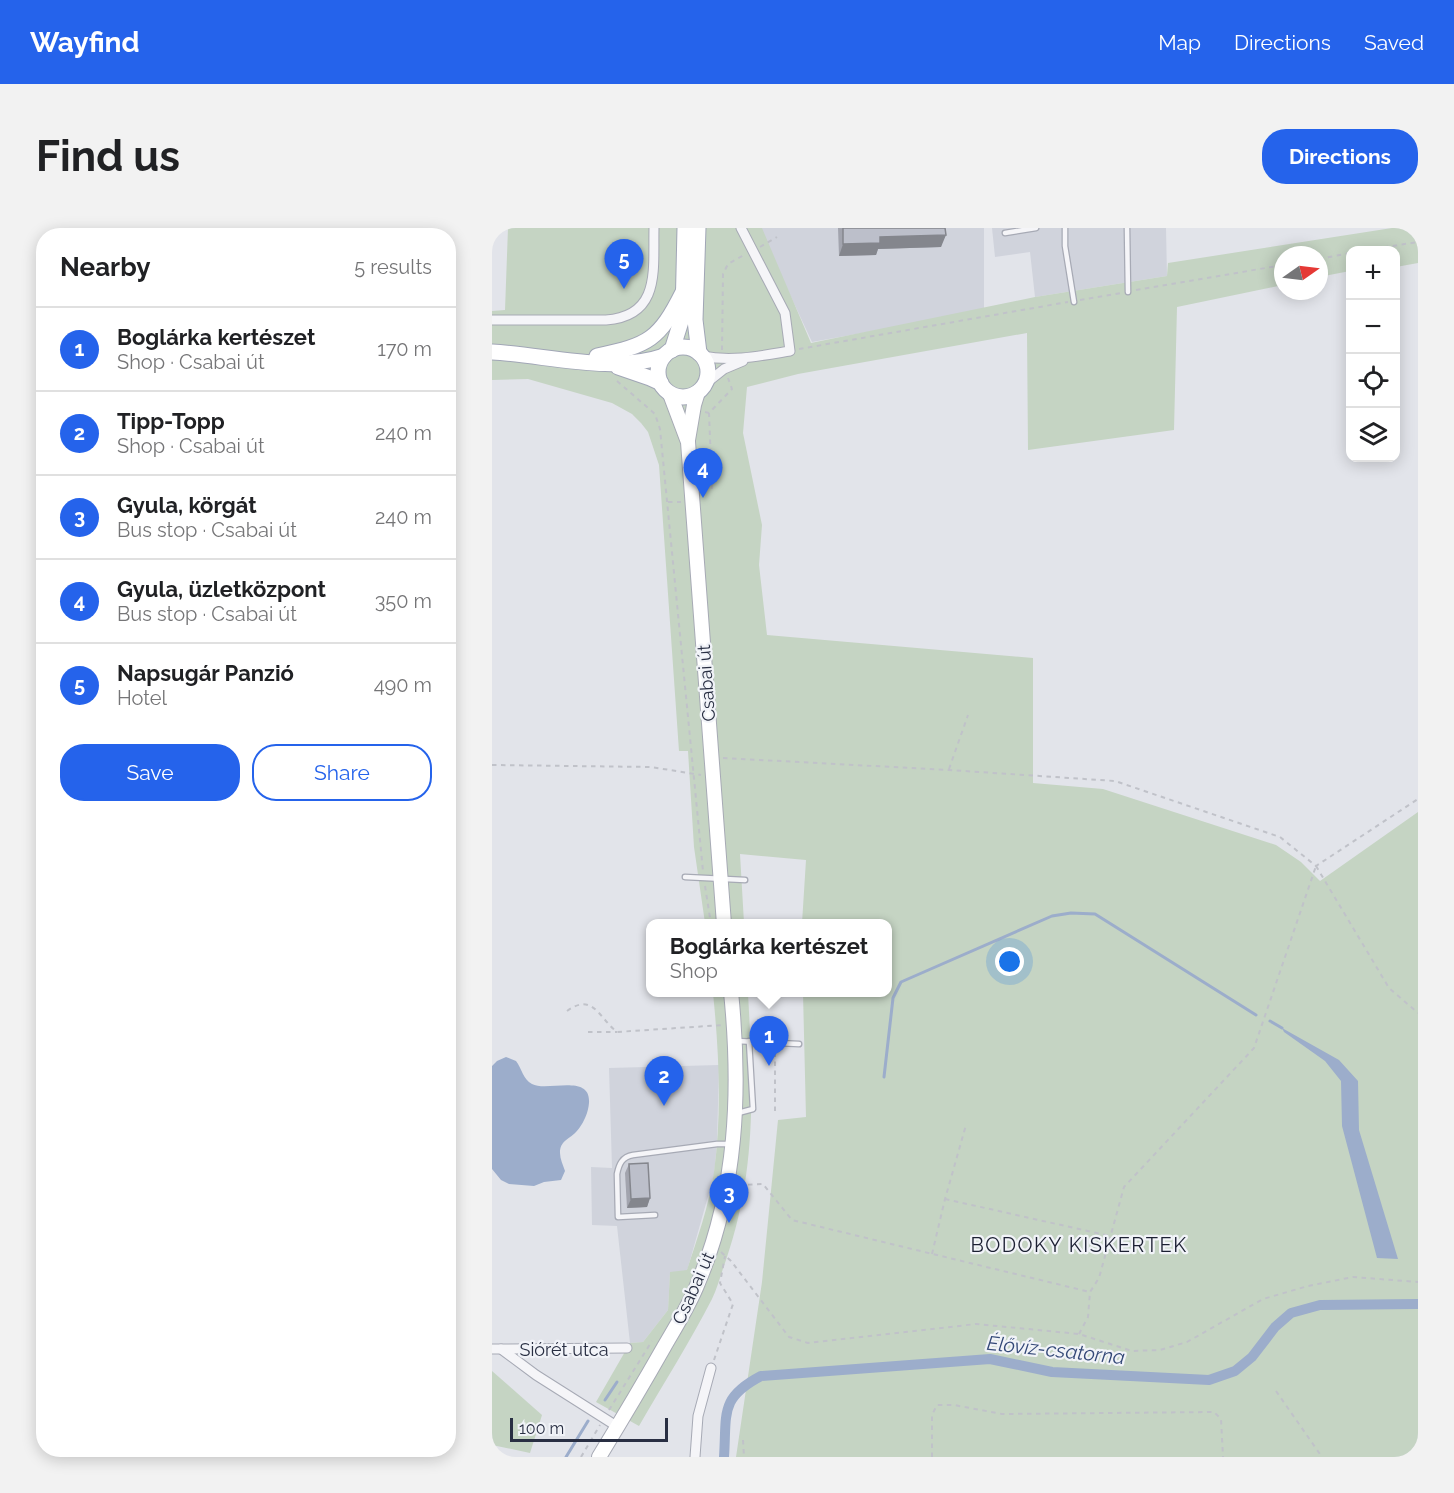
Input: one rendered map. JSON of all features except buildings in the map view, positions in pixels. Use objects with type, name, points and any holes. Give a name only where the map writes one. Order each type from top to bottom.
[{"type":"main road","points":[[665,388],[658,371],[683,315],[685,228]]},
{"type":"main road","points":[[607,363],[650,378],[682,397],[691,396],[701,388],[708,373],[707,366],[700,355],[695,320],[698,228]]},
{"type":"main road","points":[[579,360],[625,351],[648,340],[669,318],[683,292]]},
{"type":"main road","points":[[492,352],[607,363],[648,362],[684,348],[700,355]]},
{"type":"street","points":[[492,320],[606,320],[621,319],[634,312],[651,292],[654,228]]},
{"type":"street","points":[[700,355],[721,359],[748,358],[790,351],[785,313],[741,228]]},
{"type":"street","points":[[701,388],[724,369],[748,358]]},
{"type":"street","name":"Csabai út","points":[[665,388],[688,442]]},
{"type":"street","name":"Csabai út","points":[[701,388],[694,405],[688,442],[724,919]]},
{"type":"street","name":"Csabai út","points":[[599,1457],[618,1427],[649,1359],[689,1302],[712,1245],[727,1186],[734,1144],[742,1041],[732,997]]},
{"type":"street","name":"Siórét utca","points":[[496,1349],[627,1348]]},
{"type":"street","name":"Siórét utca","points":[[496,1349],[618,1427]]},
{"type":"street","points":[[695,1457],[698,1416],[711,1368]]},
{"type":"lane","points":[[1005,233],[1036,228]]},
{"type":"lane","points":[[1065,228],[1065,246],[1074,302]]},
{"type":"lane","points":[[1126,228],[1128,292]]},
{"type":"lane","points":[[685,877],[745,880]]},
{"type":"lane","points":[[742,1041],[799,1044]]},
{"type":"lane","points":[[656,1215],[618,1217],[617,1174],[625,1158],[685,1148],[734,1144]]},
{"type":"path","points":[[754,250],[777,237]]},
{"type":"path","points":[[1392,246],[1418,242]]},
{"type":"path","points":[[1328,257],[1346,254]]},
{"type":"path","points":[[790,351],[1274,267]]},
{"type":"path","points":[[617,381],[655,414],[660,429],[700,855],[710,919]]},
{"type":"path","points":[[702,489],[712,489],[709,413]]},
{"type":"path","points":[[668,502],[681,502]]},
{"type":"path","points":[[949,770],[968,715]]},
{"type":"path","points":[[711,758],[1115,781],[1280,837],[1316,866],[1389,988],[1418,1013]]},
{"type":"path","points":[[492,765],[651,767],[712,776]]},
{"type":"path","points":[[1079,1334],[1088,1317],[1090,1292],[1099,1278],[1124,1187],[1254,1048],[1316,866],[1418,799]]},
{"type":"path","points":[[567,1011],[573,1007],[591,1005],[617,1032]]},
{"type":"path","points":[[588,1032],[617,1032],[711,1024]]},
{"type":"path","points":[[775,1043],[775,1111]]},
{"type":"path","points":[[932,1254],[966,1125]]},
{"type":"path","points":[[727,1186],[763,1184],[792,1220],[1090,1292]]},
{"type":"path","points":[[945,1199],[1110,1236]]},
{"type":"path","points":[[712,1245],[725,1255],[789,1338],[808,1343],[976,1324],[1079,1334],[1132,1351],[1160,1350],[1187,1342],[1263,1299],[1308,1286],[1353,1277],[1418,1282]]},
{"type":"path","points":[[711,1368],[733,1304],[720,1283],[725,1255]]},
{"type":"path","points":[[581,1457],[604,1419],[649,1359],[655,1337]]},
{"type":"path","points":[[627,1348],[649,1359]]},
{"type":"path","points":[[1276,1391],[1322,1457]]},
{"type":"path","points":[[932,1457],[932,1415],[937,1406],[954,1405],[1002,1413],[1214,1412],[1221,1419],[1223,1457]]},
{"type":"path","points":[[743,1440],[744,1457]]},
{"type":"shaded area","points":[[759,228],[984,228],[984,311],[812,342]]},
{"type":"shaded area","points":[[992,228],[1166,228],[1167,276],[1035,297],[1030,252],[995,257]]},
{"type":"shaded area","points":[[719,1065],[714,1175],[687,1271],[670,1273],[668,1310],[643,1342],[630,1343],[617,1226],[592,1225],[591,1167],[612,1168],[609,1068]]},
{"type":"green space","points":[[508,228],[762,228],[811,343],[1035,297],[1167,276],[1168,263],[1274,246],[1274,287],[1177,307],[1174,430],[1028,450],[1027,333],[798,374],[747,387],[743,433],[762,525],[759,565],[767,635],[1033,658],[1033,783],[1103,789],[1276,845],[1301,862],[1320,881],[1418,812],[1418,1457],[736,1457],[762,1282],[778,1120],[806,1117],[803,997],[892,997],[892,919],[802,919],[806,860],[740,854],[744,919],[704,919],[694,847],[688,751],[679,751],[659,465],[648,432],[632,414],[612,403],[528,379],[492,380],[492,311],[505,310]]},
{"type":"green space","points":[[1392,228],[1418,228],[1418,263],[1400,266],[1400,246],[1346,246],[1346,272],[1328,275],[1328,246],[1277,246]]},
{"type":"green space","points":[[713,997],[748,997],[751,1061],[750,1128],[748,1161],[736,1227],[714,1294],[639,1426],[596,1402],[630,1343],[643,1342],[668,1310],[670,1272],[687,1270],[709,1197],[714,1172],[719,1105]]},
{"type":"green space","points":[[492,1371],[542,1415],[530,1453],[492,1445]]},
{"type":"water","points":[[1282,1028],[1339,1060],[1358,1081],[1359,1130],[1398,1259],[1377,1258],[1342,1126],[1341,1081],[1325,1061],[1284,1032]]},
{"type":"water","points":[[506,1057],[516,1061],[532,1084],[539,1086],[570,1085],[586,1091],[589,1099],[585,1118],[578,1130],[563,1143],[560,1149],[560,1158],[565,1171],[561,1180],[534,1186],[509,1184],[501,1180],[492,1169],[492,1066]]},
{"type":"waterway","points":[[884,1077],[893,998],[901,982],[1052,916],[1071,913],[1095,914],[1256,1015]]},
{"type":"waterway","points":[[1270,1021],[1282,1028]]},
{"type":"waterway","name":"Élővíz-csatorna","points":[[724,1457],[726,1418],[732,1400],[747,1384],[761,1376],[990,1359],[1052,1372],[1209,1380],[1235,1371],[1252,1357],[1275,1327],[1291,1313],[1320,1305],[1418,1304]]},
{"type":"waterway","points":[[605,1400],[617,1382]]},
{"type":"waterway","points":[[566,1457],[588,1421]]},
{"type":"place","name":"Napsugár Panzió","points":[[624,289]]},
{"type":"place","name":"Gyula, üzletközpont","points":[[703,498]]},
{"type":"place","name":"Boglárka kertészet","points":[[769,1066]]},
{"type":"place","name":"Tipp-Topp","points":[[664,1106]]},
{"type":"place","name":"Gyula, körgát","points":[[729,1223]]},
{"type":"district","name":"BODOKY KISKERTEK","points":[[1079,1245]]}]
